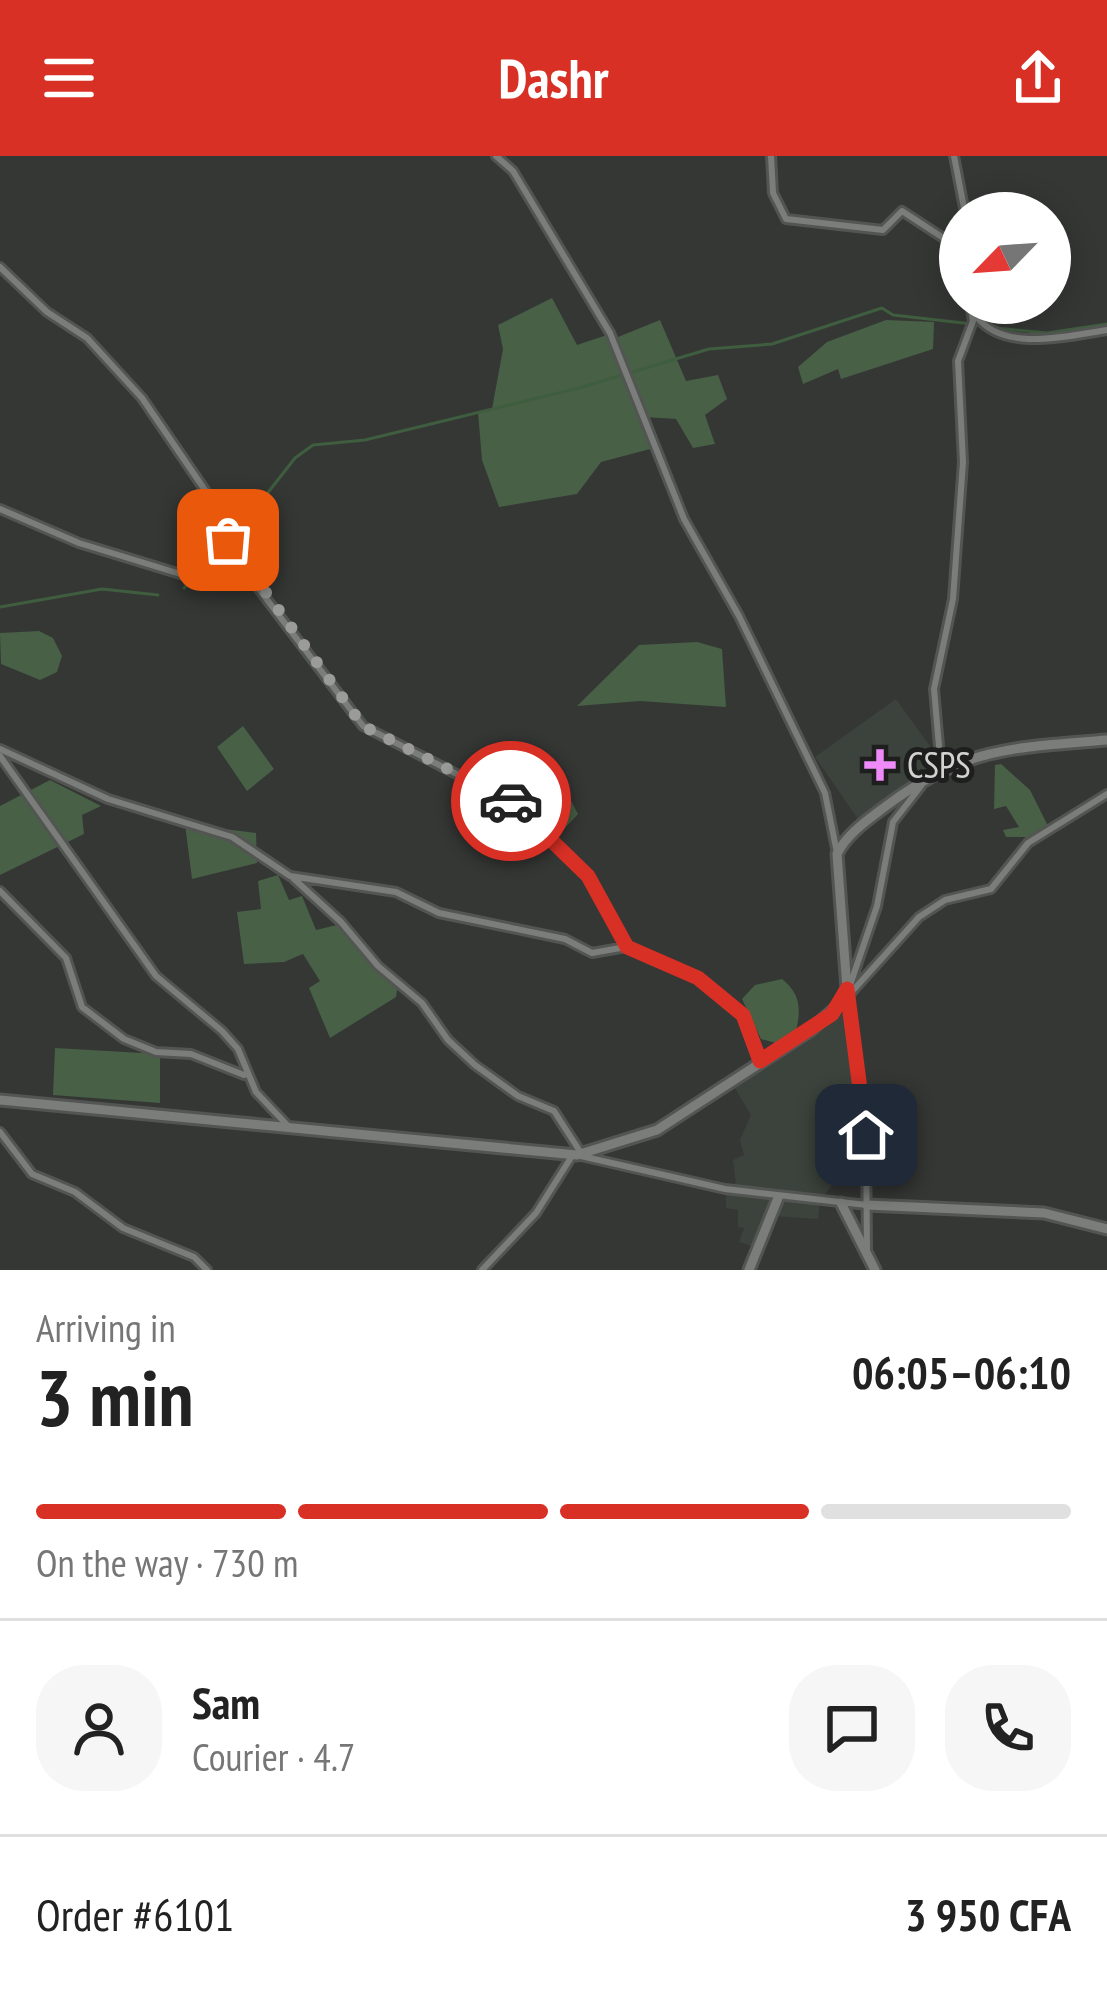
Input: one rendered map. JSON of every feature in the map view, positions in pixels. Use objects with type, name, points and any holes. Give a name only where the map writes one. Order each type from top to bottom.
[{"type":"street","points":[[496,156],[512,171],[610,333],[684,519],[740,616],[787,711],[806,764],[825,793],[837,854],[866,1135],[867,1254]]},
{"type":"street","points":[[771,156],[773,193],[786,219],[883,230],[902,212],[939,236]]},
{"type":"street","points":[[954,156],[961,192]]},
{"type":"street","points":[[0,266],[47,312],[87,338],[142,398],[209,496],[243,568],[363,726],[517,805],[588,876],[627,947]]},
{"type":"street","points":[[941,769],[934,696],[953,599],[963,462],[958,362],[970,324]]},
{"type":"street","points":[[982,324],[1004,334],[1072,340],[1107,330]]},
{"type":"street","points":[[0,509],[79,543],[188,576],[243,568]]},
{"type":"street","points":[[837,854],[870,818],[926,778],[980,752],[1107,740]]},
{"type":"street","points":[[0,752],[108,799],[232,837],[290,876],[341,922],[378,966],[422,1003],[448,1040],[475,1065],[518,1096],[554,1111],[578,1155]]},
{"type":"street","points":[[0,752],[166,989],[214,1023],[238,1049],[247,1077],[289,1127]]},
{"type":"street","points":[[848,992],[877,906],[893,822],[926,778]]},
{"type":"street","points":[[482,1270],[536,1213],[578,1155],[656,1130],[832,1014],[920,917],[945,900],[991,889],[1028,843],[1107,794]]},
{"type":"street","points":[[290,876],[396,892],[439,913],[549,935],[592,952],[627,947],[698,978],[725,999],[743,1015],[760,1061]]},
{"type":"street","points":[[0,891],[66,958],[82,1006],[124,1039],[156,1052],[210,1060],[247,1077]]},
{"type":"street","points":[[0,1100],[578,1155],[778,1198],[1044,1213],[1107,1229]]},
{"type":"street","points":[[0,1132],[32,1174],[75,1192],[123,1228],[194,1257],[207,1270]]},
{"type":"street","points":[[749,1270],[778,1198]]},
{"type":"street","points":[[841,1203],[875,1270]]},
{"type":"shaded area","points":[[896,699],[940,760],[858,819],[815,757]]},
{"type":"shaded area","points":[[829,1009],[850,1016],[867,1171],[831,1186],[820,1201],[818,1219],[772,1216],[759,1248],[739,1242],[744,1228],[738,1227],[738,1210],[726,1208],[726,1187],[736,1183],[733,1160],[744,1155],[740,1140],[751,1115],[730,1080]]},
{"type":"green space","points":[[552,298],[577,345],[610,334],[613,339],[660,320],[686,381],[718,375],[727,399],[705,415],[715,444],[693,448],[676,419],[645,417],[654,448],[601,462],[577,494],[499,507],[482,460],[478,412],[492,409],[503,349],[498,325]]},
{"type":"green space","points":[[886,320],[934,322],[933,349],[841,379],[838,369],[803,384],[798,367],[827,342]]},
{"type":"green space","points":[[39,631],[53,638],[62,656],[57,672],[40,680],[1,664],[0,633]]},
{"type":"green space","points":[[697,642],[722,649],[726,707],[640,701],[577,706],[639,645]]},
{"type":"green space","points":[[243,726],[274,769],[247,791],[217,747]]},
{"type":"green space","points":[[1001,764],[1030,790],[1049,828],[1028,843],[1025,837],[1006,837],[1003,830],[1019,827],[1006,806],[994,809],[995,765]]},
{"type":"green space","points":[[557,774],[578,814],[553,841],[525,799],[531,779]]},
{"type":"green space","points":[[50,780],[101,806],[82,815],[84,834],[0,875],[0,806]]},
{"type":"green space","points":[[185,824],[256,833],[257,863],[192,879]]},
{"type":"green space","points":[[278,875],[289,900],[302,896],[316,930],[341,924],[388,980],[398,983],[396,997],[330,1038],[309,988],[320,981],[303,954],[284,962],[244,964],[237,912],[261,909],[258,881]]},
{"type":"green space","points":[[782,979],[796,997],[799,1016],[796,1031],[776,1043],[761,1039],[742,999],[755,985]]},
{"type":"green space","points":[[55,1048],[160,1054],[160,1103],[53,1095]]},
{"type":"waterway","points":[[184,588],[238,531],[295,458],[313,445],[365,440],[579,388],[709,349],[772,344],[882,308],[893,315],[981,325]]},
{"type":"waterway","points":[[996,328],[1047,333],[1107,324]]},
{"type":"waterway","points":[[0,607],[102,589],[158,595]]},
{"type":"way so far","points":[[228,540],[314,666],[363,726],[511,801]]},
{"type":"place","name":"CSPS","points":[[880,765]]},
{"type":"route","points":[[511,801],[588,876],[627,947],[698,978],[743,1015],[760,1061],[832,1014],[847,989],[866,1135]]}]
